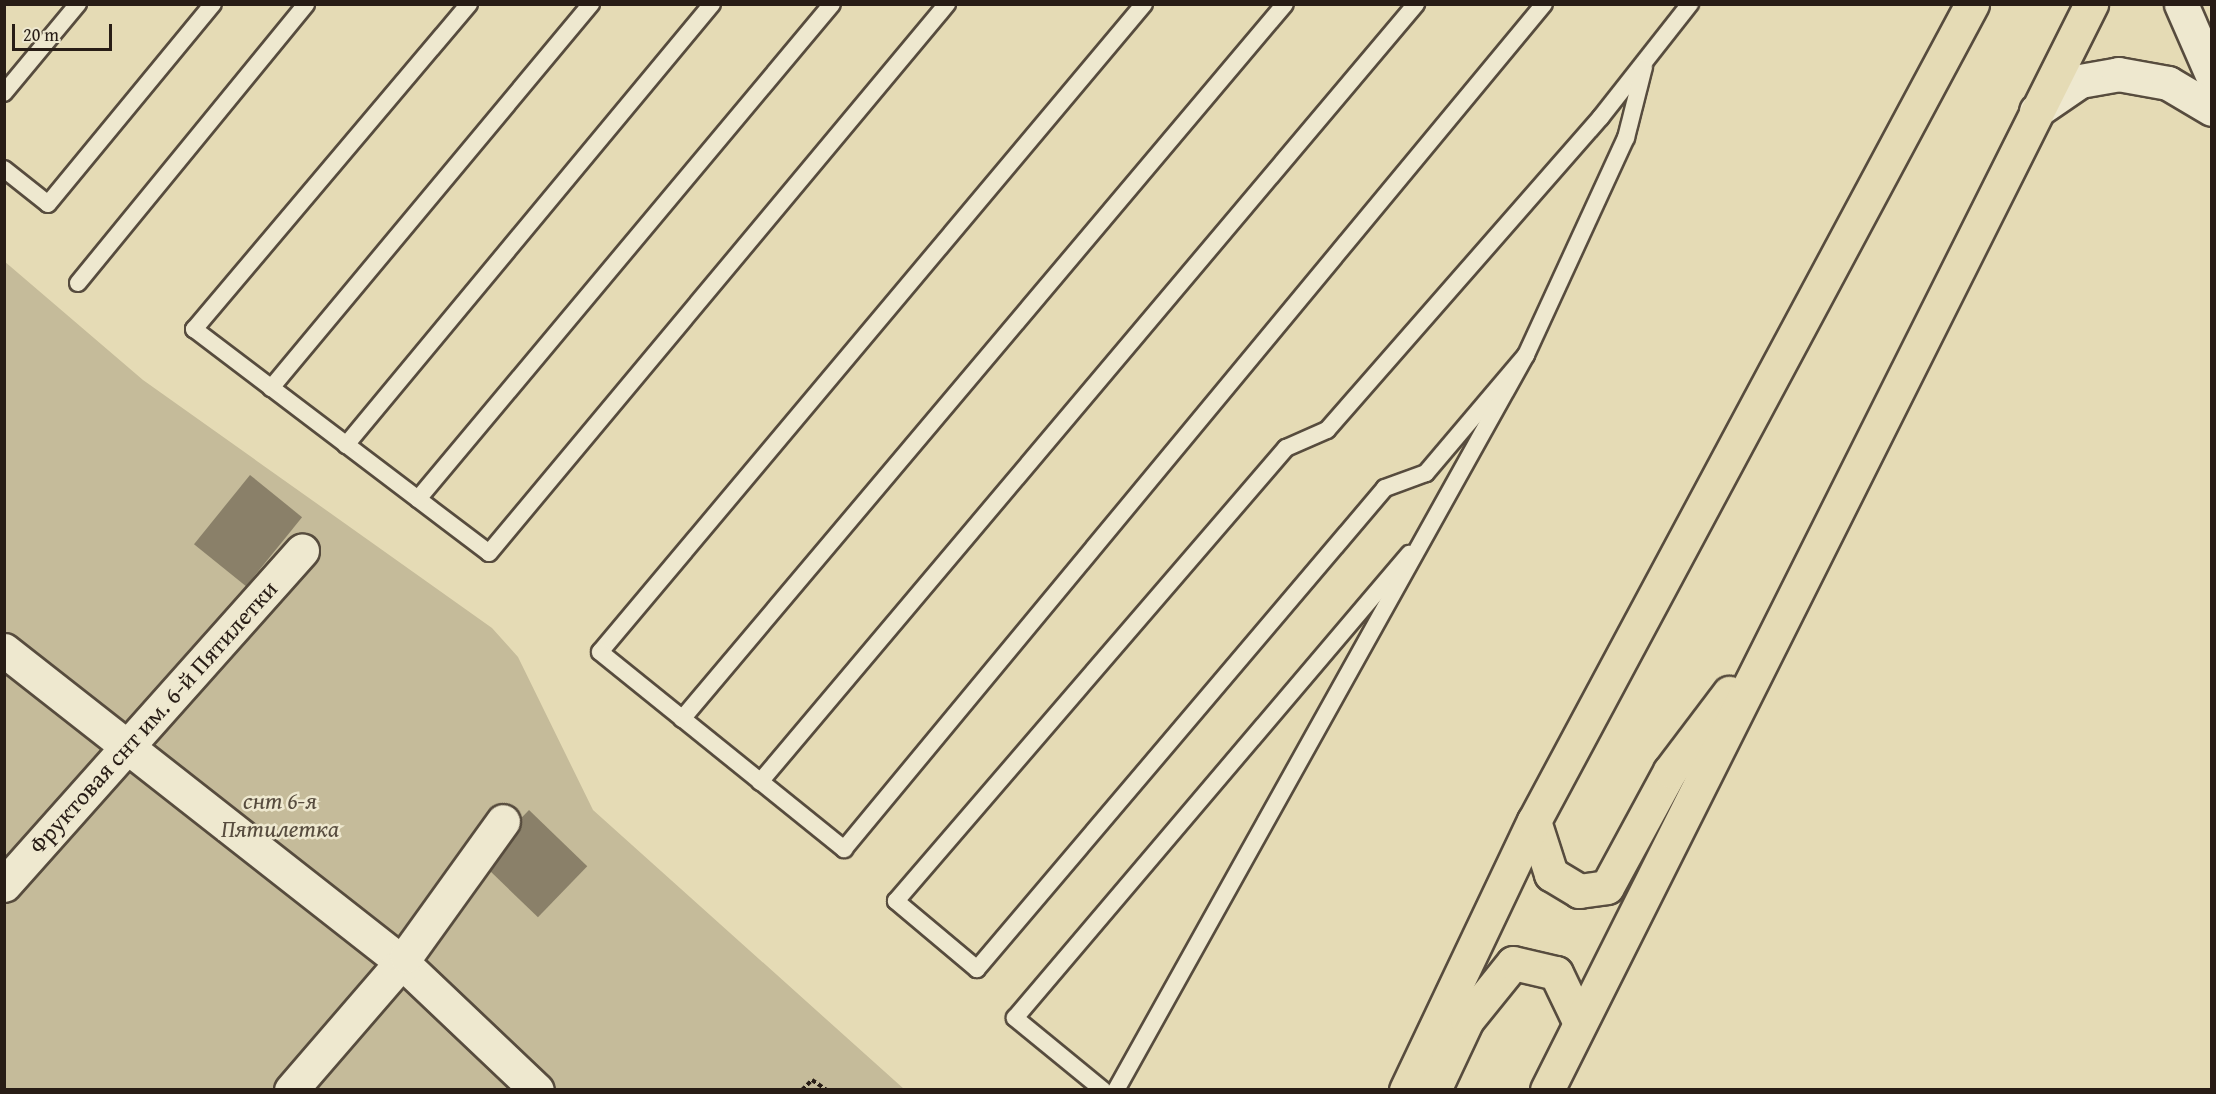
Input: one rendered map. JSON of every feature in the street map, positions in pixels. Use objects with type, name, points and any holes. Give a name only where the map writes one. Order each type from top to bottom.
[{"type":"main road","points":[[1406,1089],[1534,821],[1972,4]]},
{"type":"main road","points":[[1547,1089],[2091,4]]},
{"type":"main road","points":[[1534,821],[1551,874],[1578,891],[1607,887],[1670,771],[1779,626]]},
{"type":"main road","points":[[1434,1089],[1467,1020],[1513,963],[1556,973],[1580,1023]]},
{"type":"street","points":[[2181,4],[2211,75]]},
{"type":"street","points":[[2036,111],[2080,81],[2118,74],[2168,82],[2211,109]]},
{"type":"street","name":"Фруктовая снт им. 6-й Пятилетки","points":[[4,885],[302,550]]},
{"type":"street","points":[[4,650],[404,964],[537,1089]]},
{"type":"street","points":[[404,964],[406,956],[503,821]]},
{"type":"street","points":[[291,1089],[397,967],[404,964]]},
{"type":"lane","points":[[4,93],[78,4]]},
{"type":"lane","points":[[4,169],[48,204],[213,4]]},
{"type":"lane","points":[[78,283],[306,4]]},
{"type":"lane","points":[[469,4],[194,330],[489,553],[947,4]]},
{"type":"lane","points":[[271,388],[591,4]]},
{"type":"lane","points":[[346,444],[712,4]]},
{"type":"lane","points":[[418,499],[832,4]]},
{"type":"lane","points":[[1144,4],[600,652],[844,849],[1544,4]]},
{"type":"lane","points":[[682,718],[1285,4]]},
{"type":"lane","points":[[760,782],[1416,4]]},
{"type":"lane","points":[[1526,355],[1426,473],[1385,488],[977,969],[896,901],[1286,448],[1327,430],[1646,61],[1690,4]]},
{"type":"lane","points":[[1116,1089],[1435,524],[1526,355],[1626,138],[1646,61]]},
{"type":"lane","points":[[1103,1089],[1015,1018],[1435,524]]},
{"type":"path","points":[[802,1089],[812,1080],[827,1089]]},
{"type":"green space","name":"снт 6-я Пятилетка","points":[[4,261],[143,380],[492,628],[518,657],[593,810],[904,1089],[5,1089]]},
{"type":"building","points":[[250,475],[302,517],[246,586],[194,544]]},
{"type":"building","points":[[529,810],[587,866],[538,917],[480,861]]}]
